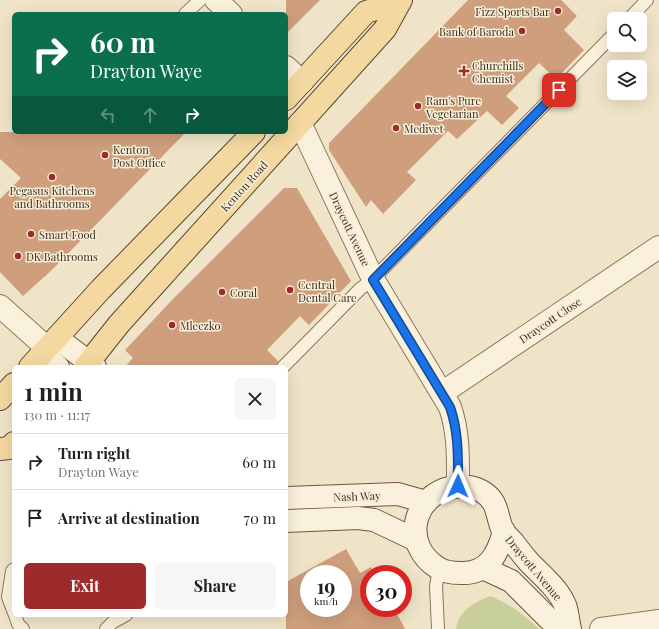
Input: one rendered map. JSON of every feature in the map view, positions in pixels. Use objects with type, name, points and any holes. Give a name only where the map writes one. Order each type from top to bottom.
[{"type":"main road","name":"Kenton Road","points":[[288,97],[366,12],[400,1]]},
{"type":"main road","name":"Kenton Road","points":[[90,365],[119,324],[385,29],[400,1]]},
{"type":"main road","points":[[47,355],[101,289],[252,134]]},
{"type":"main road","points":[[0,399],[12,386]]},
{"type":"main road","points":[[0,449],[9,448],[12,445]]},
{"type":"street","points":[[216,0],[229,12]]},
{"type":"street","points":[[288,68],[302,82]]},
{"type":"street","name":"Draycott Avenue","points":[[300,123],[373,280],[450,407],[458,440],[458,486]]},
{"type":"street","name":"Draycott Close","points":[[442,393],[659,247]]},
{"type":"street","points":[[0,306],[47,355],[90,365]]},
{"type":"street","name":"Draycott Avenue","points":[[416,540],[416,518],[419,511],[434,493],[445,488],[458,486],[472,487],[482,492],[492,499],[497,508],[504,531],[555,590],[565,605],[570,629]]},
{"type":"street","name":"Nash Way","points":[[288,498],[398,494],[426,502]]},
{"type":"street","name":"Nash Way","points":[[288,521],[358,518],[374,520],[416,540]]},
{"type":"street","name":"Draycott Avenue","points":[[504,531],[500,546],[494,559],[483,568],[511,581],[561,629]]},
{"type":"street","points":[[416,540],[429,561],[438,569],[461,573],[471,573],[483,568]]},
{"type":"street","points":[[601,629],[659,621]]},
{"type":"lane","points":[[187,12],[200,0]]},
{"type":"lane","points":[[636,12],[647,0]]},
{"type":"lane","points":[[285,365],[360,289],[373,280],[607,41]]},
{"type":"lane","points":[[438,569],[436,586],[438,629]]},
{"type":"lane","points":[[12,571],[8,597],[12,608]]},
{"type":"lane","points":[[15,617],[22,629]]},
{"type":"lane","points":[[112,622],[122,617]]},
{"type":"green space","points":[[490,596],[516,610],[539,629],[456,629],[460,617],[468,608]]},
{"type":"building","points":[[286,0],[320,0],[288,32],[288,12],[286,12]]},
{"type":"building","points":[[468,0],[561,0],[577,16],[564,30],[584,50],[556,79],[539,63],[506,96],[519,108],[502,125],[487,111],[457,139],[448,131],[407,172],[416,180],[383,214],[371,200],[366,207],[329,150],[329,143]]},
{"type":"building","points":[[0,132],[12,132],[12,134],[184,134],[53,269],[23,296],[0,272],[0,199],[21,178],[0,159]]},
{"type":"building","points":[[284,188],[297,188],[351,281],[309,325],[300,316],[267,350],[278,361],[277,365],[127,365],[133,358],[125,350],[172,300]]},
{"type":"building","points":[[346,549],[360,573],[360,617],[399,617],[405,629],[286,629],[286,617],[288,617],[288,581],[300,574],[300,617],[352,617],[352,565],[317,565]]},
{"type":"place","name":"Fizz Sports Bar","points":[[558,11]]},
{"type":"place","name":"Bank of Baroda","points":[[522,31]]},
{"type":"place","name":"Churchills Chemist","points":[[464,71]]},
{"type":"place","name":"Ram's Pure Vegetarian","points":[[418,106]]},
{"type":"place","name":"Medivet","points":[[396,128]]},
{"type":"place","name":"Kenton Post Office","points":[[105,155]]},
{"type":"place","name":"Pegasus Kitchens and Bathrooms","points":[[52,177]]},
{"type":"place","name":"Smart Food","points":[[31,234]]},
{"type":"place","name":"DK Bathrooms","points":[[18,256]]},
{"type":"place","name":"Central Dental Care","points":[[290,290]]},
{"type":"place","name":"Coral","points":[[222,292]]},
{"type":"place","name":"Mleczko","points":[[172,325]]},
{"type":"route","points":[[458,486],[458,440],[450,407],[373,280],[559,90]]}]
